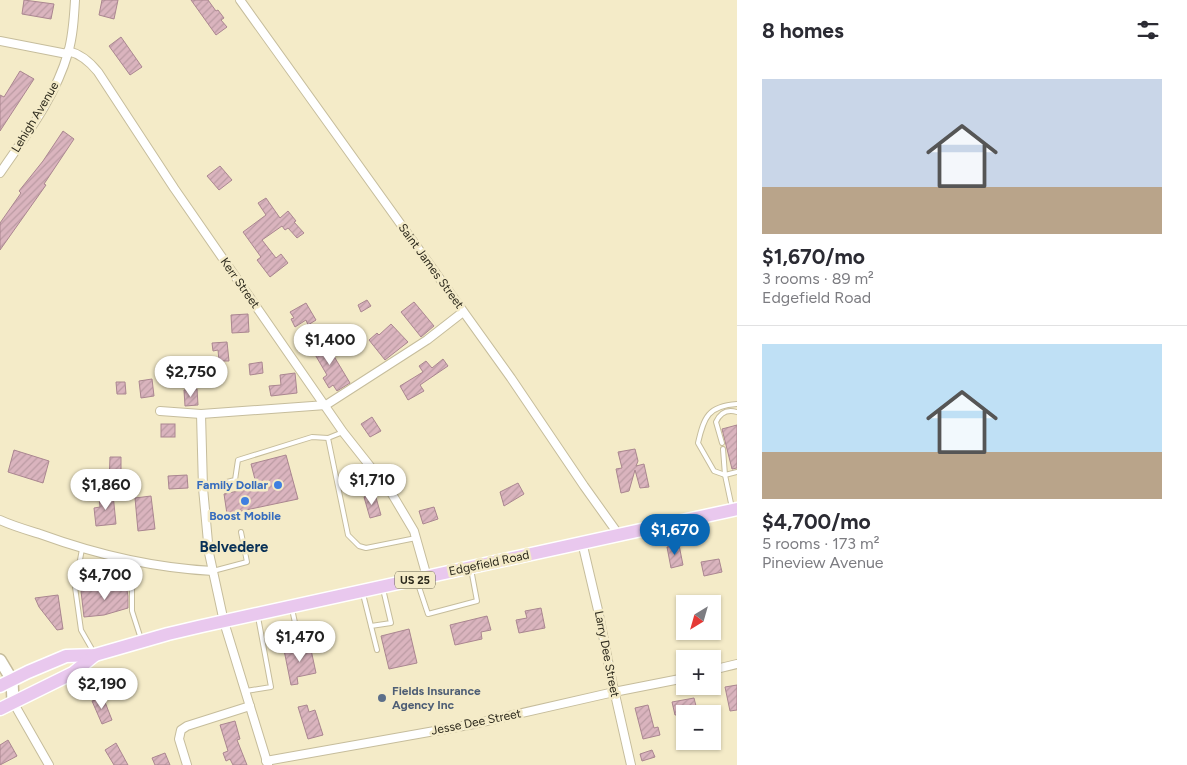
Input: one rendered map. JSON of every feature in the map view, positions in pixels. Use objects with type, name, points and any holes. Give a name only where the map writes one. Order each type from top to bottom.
[{"type":"main road","name":"Edgefield Road","points":[[0,686],[66,656],[95,655],[168,634],[735,509]]},
{"type":"main road","name":"Edgefield Road","points":[[0,709],[73,673],[95,655]]},
{"type":"main road","points":[[0,660],[12,680],[13,702]]},
{"type":"main road","points":[[0,691],[13,702]]},
{"type":"street","name":"Lehigh Avenue","points":[[0,173],[32,127],[54,89],[68,53],[75,0]]},
{"type":"street","name":"Saint James Street","points":[[240,0],[512,378],[619,535]]},
{"type":"street","name":"Kerr Street","points":[[0,41],[76,53],[98,72],[174,188],[343,432],[392,494],[416,538],[422,578]]},
{"type":"street","points":[[160,411],[201,414],[326,406],[427,340],[463,312]]},
{"type":"street","points":[[201,414],[203,488],[209,553],[224,622],[267,763]]},
{"type":"street","points":[[0,520],[82,549],[137,561],[213,571]]},
{"type":"street","name":"Larry Dee Street","points":[[582,542],[631,765]]},
{"type":"street","points":[[721,668],[737,664]]},
{"type":"street","name":"Jesse Dee Street","points":[[267,763],[474,724],[676,680]]},
{"type":"street","points":[[13,702],[49,765]]},
{"type":"street","points":[[187,765],[179,739],[181,730],[187,726],[250,706]]},
{"type":"lane","points":[[737,404],[710,410],[702,424],[698,443],[714,471],[725,476],[737,472]]},
{"type":"lane","points":[[722,443],[716,422],[720,415],[733,410],[737,412]]},
{"type":"lane","points":[[203,488],[235,480],[238,460],[312,437],[328,438],[343,432]]},
{"type":"lane","points":[[328,438],[348,535],[353,541],[359,546],[366,548],[416,538]]},
{"type":"lane","points":[[723,449],[725,476],[735,509]]},
{"type":"lane","points":[[213,571],[247,562],[241,532]]},
{"type":"lane","points":[[82,549],[74,587],[80,630],[95,655]]},
{"type":"lane","points":[[137,561],[132,590],[132,611],[142,642]]},
{"type":"lane","points":[[422,578],[428,614],[477,601],[470,567]]},
{"type":"lane","points":[[371,626],[391,623],[382,587]]},
{"type":"lane","points":[[363,592],[377,650]]},
{"type":"lane","points":[[292,607],[299,641]]},
{"type":"lane","points":[[246,691],[270,687],[258,615]]},
{"type":"building","points":[[24,0],[54,4],[51,19],[22,14]]},
{"type":"building","points":[[102,0],[118,0],[114,19],[99,15]]},
{"type":"building","points":[[191,0],[208,0],[224,18],[221,20],[227,27],[216,35]]},
{"type":"building","points":[[121,37],[142,67],[130,75],[109,46]]},
{"type":"building","points":[[20,71],[34,79],[0,131],[0,95],[4,97]]},
{"type":"building","points":[[63,131],[74,139],[44,184],[46,185],[0,250],[0,223],[21,193],[19,191],[43,161]]},
{"type":"building","points":[[220,166],[232,180],[219,190],[207,176]]},
{"type":"building","points":[[266,198],[280,218],[288,211],[296,221],[294,222],[304,233],[297,238],[288,228],[285,230],[282,226],[262,240],[276,258],[281,254],[288,263],[270,277],[257,260],[261,257],[243,232],[266,215],[258,203]]},
{"type":"building","points":[[367,300],[371,306],[361,312],[358,305]]},
{"type":"building","points":[[414,302],[434,326],[421,337],[401,312]]},
{"type":"building","points":[[306,303],[316,320],[308,325],[306,320],[295,327],[291,319],[294,318],[290,312]]},
{"type":"building","points":[[248,314],[249,332],[232,333],[231,315]]},
{"type":"building","points":[[391,324],[408,342],[385,360],[369,340],[377,333],[379,335]]},
{"type":"building","points":[[323,338],[350,383],[337,391],[333,385],[329,388],[323,378],[327,375],[310,346]]},
{"type":"building","points":[[227,342],[229,361],[219,361],[218,350],[213,351],[212,343]]},
{"type":"building","points":[[443,359],[448,366],[420,385],[424,391],[408,400],[400,386],[423,372],[419,366],[426,361],[432,368]]},
{"type":"building","points":[[262,362],[263,373],[250,375],[249,364]]},
{"type":"building","points":[[295,373],[297,393],[271,396],[269,386],[281,385],[280,375]]},
{"type":"building","points":[[152,379],[154,396],[141,398],[139,381]]},
{"type":"building","points":[[116,382],[125,382],[126,394],[117,394]]},
{"type":"building","points":[[197,389],[198,405],[185,406],[184,390]]},
{"type":"building","points":[[372,417],[381,431],[370,437],[361,424]]},
{"type":"building","points":[[161,424],[175,424],[175,437],[161,437]]},
{"type":"building","points":[[737,425],[737,468],[732,469],[722,429]]},
{"type":"building","points":[[635,449],[638,461],[636,466],[644,464],[649,487],[640,488],[635,470],[629,491],[621,493],[616,469],[622,468],[618,452]]},
{"type":"building","points":[[14,450],[49,461],[43,483],[8,472]]},
{"type":"building","points":[[286,455],[298,499],[227,514],[224,494],[257,487],[251,464]]},
{"type":"building","points":[[110,457],[121,457],[121,484],[109,484]]},
{"type":"building","points":[[187,475],[188,488],[169,489],[168,476]]},
{"type":"building","points":[[518,483],[524,494],[504,506],[500,492]]},
{"type":"building","points":[[113,494],[116,524],[96,526],[94,508],[100,507],[99,495]]},
{"type":"building","points":[[375,494],[381,515],[370,518],[364,497]]},
{"type":"building","points":[[151,496],[155,529],[138,531],[135,498]]},
{"type":"building","points":[[434,507],[438,519],[423,524],[419,511]]},
{"type":"building","points":[[679,545],[683,565],[671,568],[667,547]]},
{"type":"building","points":[[719,559],[722,572],[704,576],[701,562]]},
{"type":"building","points":[[126,585],[128,608],[104,615],[84,617],[81,591]]},
{"type":"building","points":[[58,595],[63,629],[57,630],[39,607],[35,598]]},
{"type":"building","points":[[541,608],[545,628],[519,633],[516,620],[527,618],[525,611]]},
{"type":"building","points":[[487,616],[491,630],[481,632],[482,639],[455,645],[450,625]]},
{"type":"building","points":[[409,629],[417,663],[389,669],[381,636]]},
{"type":"building","points":[[310,645],[316,673],[297,677],[298,684],[291,685],[284,650]]},
{"type":"building","points":[[737,685],[737,710],[730,711],[725,687]]},
{"type":"building","points":[[103,697],[112,720],[102,724],[92,701]]},
{"type":"building","points":[[694,698],[696,705],[676,705],[675,715],[672,702]]},
{"type":"building","points":[[307,705],[309,712],[315,710],[323,735],[308,739],[298,707]]},
{"type":"building","points":[[648,705],[654,728],[658,727],[660,735],[643,739],[635,708]]},
{"type":"building","points":[[235,721],[240,739],[237,740],[247,765],[233,765],[230,759],[226,761],[223,753],[228,751],[220,725]]},
{"type":"building","points":[[8,740],[17,756],[0,765],[0,745]]},
{"type":"building","points":[[116,743],[128,765],[114,765],[105,750]]},
{"type":"building","points":[[652,750],[655,757],[642,761],[640,754]]},
{"type":"building","points":[[165,753],[170,765],[155,765],[152,758]]},
{"type":"place","name":"Family Dollar","points":[[278,485]]},
{"type":"place","name":"Boost Mobile","points":[[245,501]]},
{"type":"place","name":"Fields Insurance Agency Inc","points":[[382,698]]},
{"type":"district","name":"Belvedere","points":[[234,547]]}]
